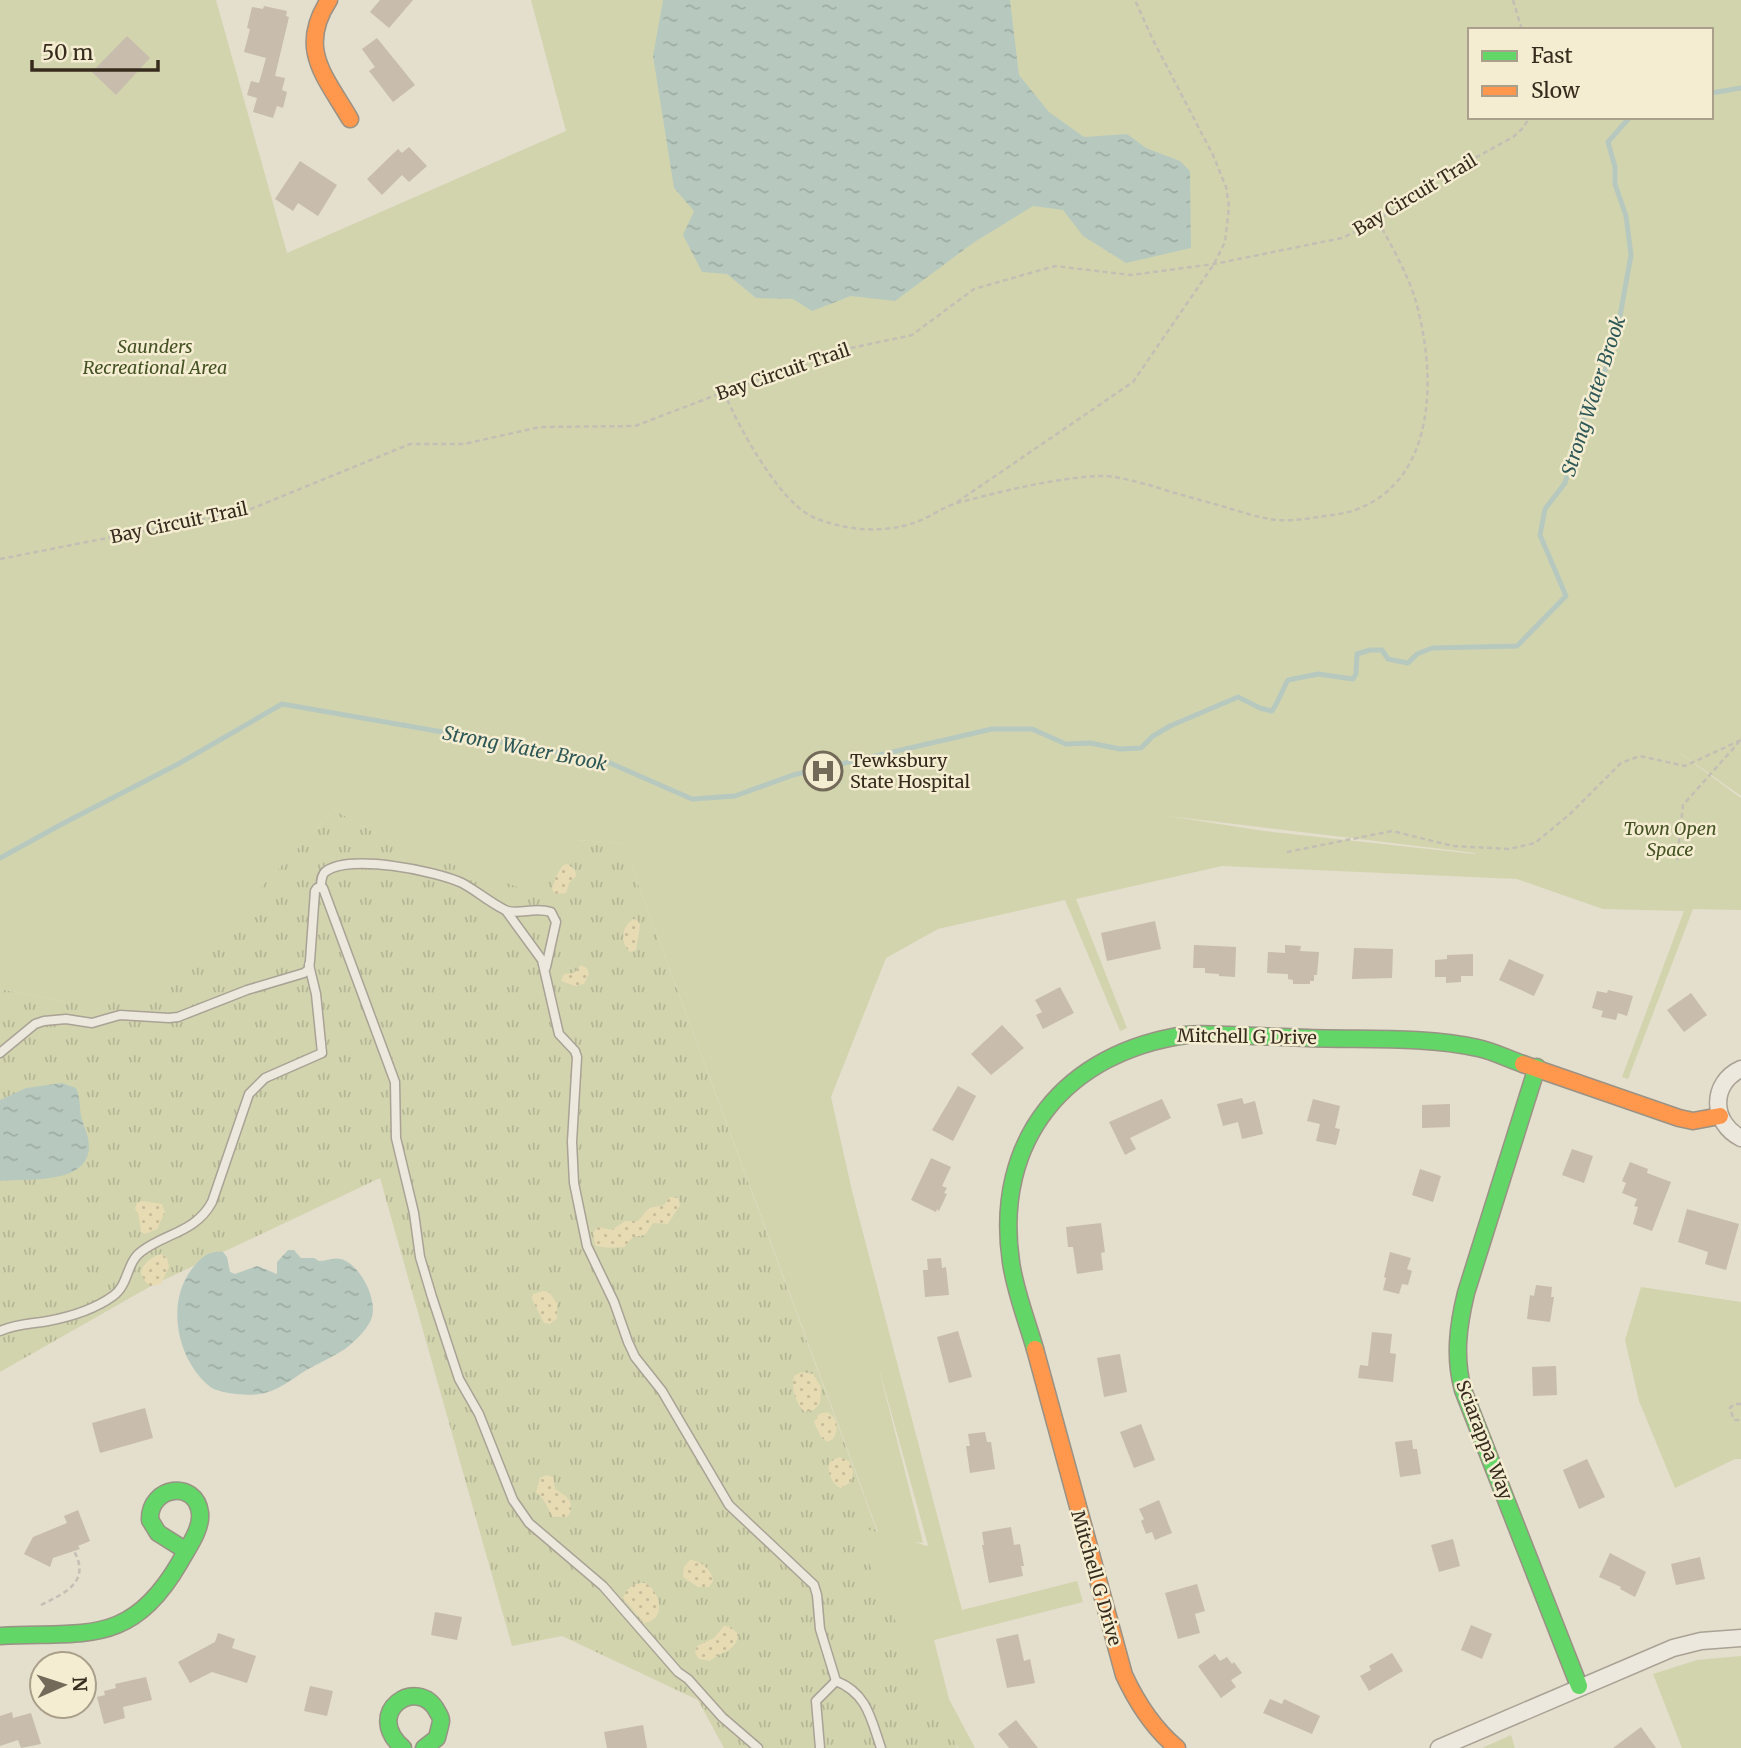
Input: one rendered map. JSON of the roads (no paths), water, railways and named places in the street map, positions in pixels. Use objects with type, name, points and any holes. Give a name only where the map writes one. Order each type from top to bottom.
[{"type":"street","points":[[329,0],[322,9],[316,27],[314,53],[350,119]]},
{"type":"street","name":"Mitchell G Drive","points":[[1177,1748],[1151,1721],[1124,1675],[1016,1284],[1008,1244],[1007,1212],[1014,1172],[1030,1134],[1059,1094],[1099,1061],[1154,1038],[1189,1034],[1264,1035],[1425,1042],[1479,1048],[1679,1118],[1698,1121],[1720,1116]]},
{"type":"street","name":"Sciarappa Way","points":[[1537,1067],[1466,1293],[1457,1330],[1456,1354],[1463,1390],[1579,1686]]},
{"type":"street","points":[[1741,1069],[1723,1083],[1718,1095],[1720,1116],[1726,1127],[1741,1138]]},
{"type":"street","points":[[0,1636],[78,1636],[116,1626],[142,1611],[155,1599],[185,1550]]},
{"type":"street","points":[[1439,1748],[1673,1648],[1701,1641],[1741,1638]]},
{"type":"street","points":[[403,1748],[391,1738],[387,1727],[388,1716],[397,1702],[414,1696],[432,1702],[441,1719],[437,1738],[425,1748]]},
{"type":"lane","points":[[0,1053],[35,1024],[44,1021],[66,1019],[92,1023],[120,1015],[178,1017],[247,990],[304,973],[309,969],[314,895],[326,872],[337,867],[351,864],[429,872],[459,882],[507,912],[542,960],[559,1034],[575,1051],[577,1057],[572,1165],[587,1246],[614,1303],[635,1357],[662,1391],[729,1505],[814,1585],[820,1629],[836,1681]]},
{"type":"lane","points":[[320,887],[323,888],[395,1082],[396,1138],[414,1213],[420,1257],[432,1297],[459,1379],[479,1414],[513,1500],[529,1523],[597,1580],[678,1672],[688,1679],[722,1717],[758,1748]]},
{"type":"lane","points":[[507,912],[541,909],[551,912],[555,927],[545,970]]},
{"type":"lane","points":[[0,1331],[21,1323],[59,1318],[102,1303],[120,1290],[132,1262],[140,1252],[192,1226],[202,1217],[212,1202],[249,1094],[265,1078],[322,1053],[316,994],[309,965]]},
{"type":"lane","points":[[820,1748],[816,1701],[836,1681]]},
{"type":"lane","points":[[836,1681],[849,1686],[864,1703],[881,1748]]},
{"type":"water","points":[[663,0],[1010,0],[1019,75],[1049,112],[1084,137],[1127,134],[1146,148],[1180,161],[1190,171],[1191,248],[1126,263],[1083,236],[1063,210],[1033,206],[973,243],[895,301],[851,296],[812,311],[793,299],[756,298],[727,274],[702,272],[683,235],[694,211],[674,188],[653,56]]},
{"type":"water","points":[[62,1083],[76,1088],[78,1092],[81,1116],[89,1143],[86,1160],[78,1168],[54,1178],[0,1181],[0,1100],[26,1088]]},
{"type":"water","points":[[288,1250],[294,1250],[301,1258],[314,1258],[319,1261],[341,1259],[355,1268],[370,1294],[373,1312],[369,1324],[345,1349],[274,1390],[248,1395],[212,1388],[197,1373],[188,1358],[178,1326],[177,1309],[186,1277],[202,1258],[219,1252],[223,1252],[227,1257],[230,1272],[235,1274],[257,1266],[277,1274],[277,1262]]},
{"type":"waterway","name":"Strong Water Brook","points":[[1713,93],[1741,88]]},
{"type":"waterway","name":"Strong Water Brook","points":[[0,858],[180,763],[282,704],[603,760],[692,799],[735,796],[793,775],[992,729],[1032,729],[1066,744],[1090,743],[1120,749],[1141,748],[1153,736],[1170,726],[1238,697],[1272,711],[1288,680],[1318,674],[1353,679],[1356,674],[1357,654],[1370,650],[1382,650],[1388,659],[1408,663],[1417,654],[1432,648],[1517,646],[1566,596],[1540,535],[1545,509],[1565,483],[1589,400],[1609,362],[1618,327],[1631,255],[1626,216],[1615,184],[1615,167],[1608,142],[1628,119]]},
{"type":"place","name":"Tewksbury State Hospital","points":[[823,771]]},
{"type":"park label","name":"Saunders Recreational Area","points":[[155,357]]},
{"type":"park label","name":"Town Open Space","points":[[1670,839]]}]
